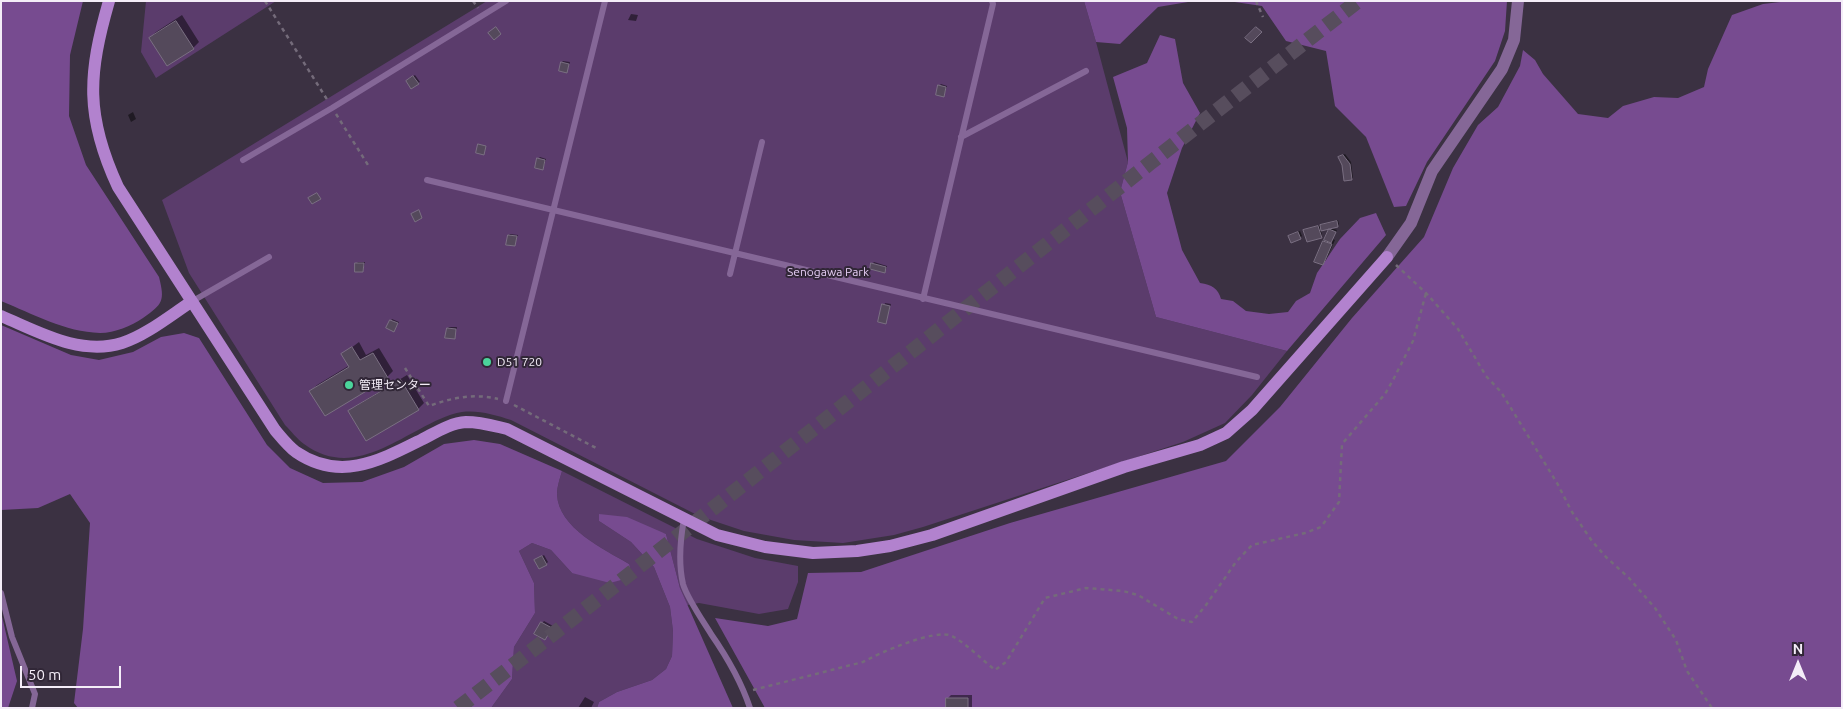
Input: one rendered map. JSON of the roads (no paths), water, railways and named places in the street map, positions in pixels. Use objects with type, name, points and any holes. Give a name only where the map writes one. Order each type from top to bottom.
[{"type":"street","points":[[109,1],[95,59],[93,91],[96,127],[105,160],[118,187],[191,302],[275,430],[295,451],[316,463],[339,467],[363,466],[386,458],[445,428],[465,422],[486,423],[507,429],[717,535],[765,547],[813,553],[857,551],[890,546],[932,535],[1124,467],[1200,445],[1226,433],[1252,410],[1387,256],[1412,223],[1432,171],[1502,69],[1514,40],[1518,1]]},
{"type":"street","points":[[1,316],[48,337],[76,346],[101,347],[123,343],[191,302]]},
{"type":"lane","points":[[243,160],[332,108],[506,1]]},
{"type":"lane","points":[[506,401],[555,210],[605,1]]},
{"type":"lane","points":[[923,299],[993,4],[992,1]]},
{"type":"lane","points":[[961,137],[1086,71]]},
{"type":"lane","points":[[730,274],[762,142]]},
{"type":"lane","points":[[427,180],[1257,377]]},
{"type":"lane","points":[[191,302],[269,256]]},
{"type":"lane","points":[[684,519],[679,547],[684,586],[701,618],[730,662],[745,692],[750,708]]},
{"type":"lane","points":[[1,593],[12,637],[36,694],[32,708]]},
{"type":"tunnel","points":[[458,708],[1358,1]]},
{"type":"place","name":"D51 720","points":[[487,362]]},
{"type":"place","name":"管理センター","points":[[349,385]]},
{"type":"park label","name":"Senogawa Park","points":[[828,272]]}]
